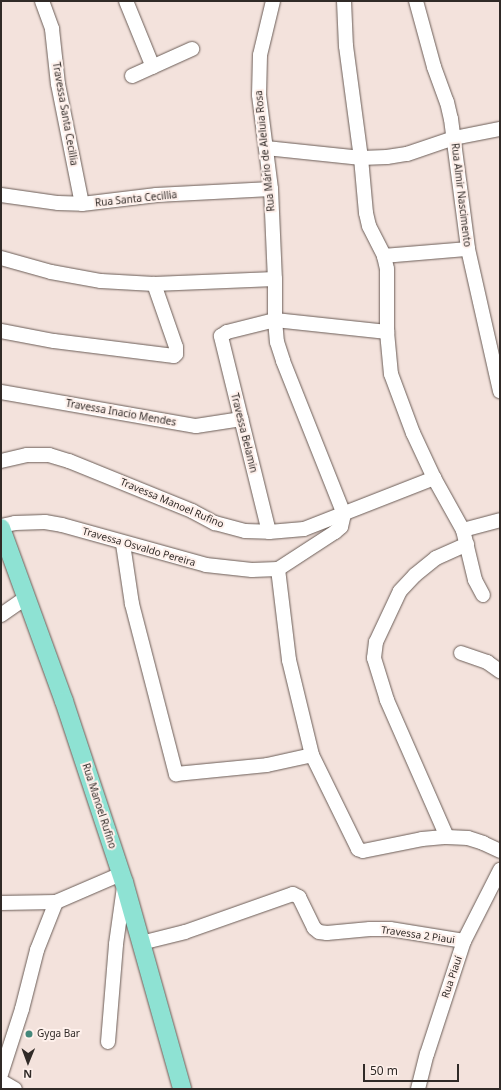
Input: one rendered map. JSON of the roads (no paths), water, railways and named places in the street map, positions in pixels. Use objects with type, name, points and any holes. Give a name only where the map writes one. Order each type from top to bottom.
[{"type":"main road","name":"Rua Manoel Rufino","points":[[1,527],[64,701],[122,878],[182,1089]]},
{"type":"street","name":"Travessa Santa Cecillia","points":[[42,1],[52,29],[58,84],[82,204]]},
{"type":"street","points":[[126,1],[153,67]]},
{"type":"street","name":"Rua Mário de Aleluia Rosa","points":[[273,1],[260,54],[259,95],[271,189],[277,342],[283,361],[344,514]]},
{"type":"street","points":[[344,1],[346,46],[361,158],[366,213],[369,226],[384,256],[388,284],[388,356],[395,388],[434,478],[462,530],[467,544],[475,580],[483,595]]},
{"type":"street","name":"Rua Almir Nascimento","points":[[416,1],[434,67],[447,102],[454,138],[468,249],[500,392]]},
{"type":"street","points":[[132,76],[192,49]]},
{"type":"street","points":[[266,148],[361,158],[407,154],[454,138],[500,129]]},
{"type":"street","name":"Rua Santa Cecillia","points":[[1,195],[58,203],[82,204],[156,196],[271,189]]},
{"type":"street","points":[[384,256],[468,249]]},
{"type":"street","points":[[1,258],[83,279],[154,284],[275,279]]},
{"type":"street","points":[[1,331],[54,341],[174,356],[176,354],[176,347],[154,284]]},
{"type":"street","points":[[275,320],[387,332]]},
{"type":"street","name":"Travessa Belamin","points":[[269,532],[220,340],[223,334],[275,320]]},
{"type":"street","name":"Travessa Inacio Mendes","points":[[1,392],[196,426],[241,419]]},
{"type":"street","name":"Travessa Manoel Rufino","points":[[1,461],[27,455],[49,455],[84,466],[192,511],[215,523],[246,531],[269,532],[304,529],[434,478]]},
{"type":"street","points":[[344,514],[341,526],[335,532],[278,569],[289,660],[312,754],[358,849],[363,851],[422,839],[468,838],[483,843],[500,852]]},
{"type":"street","points":[[462,530],[500,520]]},
{"type":"street","name":"Travessa Osvaldo Pereira","points":[[1,527],[15,523],[45,522],[62,525],[123,544],[212,566],[252,570],[278,569]]},
{"type":"street","points":[[123,544],[132,604],[176,774],[267,765],[312,754]]},
{"type":"street","points":[[447,838],[387,700],[374,658],[376,642],[400,591],[415,575],[436,558],[467,544]]},
{"type":"street","points":[[1,615],[27,597]]},
{"type":"street","points":[[461,654],[487,662],[500,671]]},
{"type":"street","name":"Rua Piauí","points":[[422,1088],[427,1054],[464,941],[500,870]]},
{"type":"street","points":[[1,903],[56,902],[122,878],[108,1042]]},
{"type":"street","name":"Travessa 2 Piaui","points":[[141,943],[186,932],[293,894],[297,895],[314,928],[319,932],[327,933],[370,929],[390,930],[464,941]]},
{"type":"street","points":[[1,1074],[13,1039],[41,938],[56,902]]},
{"type":"street","points":[[1,1081],[15,1089]]},
{"type":"place","name":"Gyga Bar","points":[[29,1034]]}]
